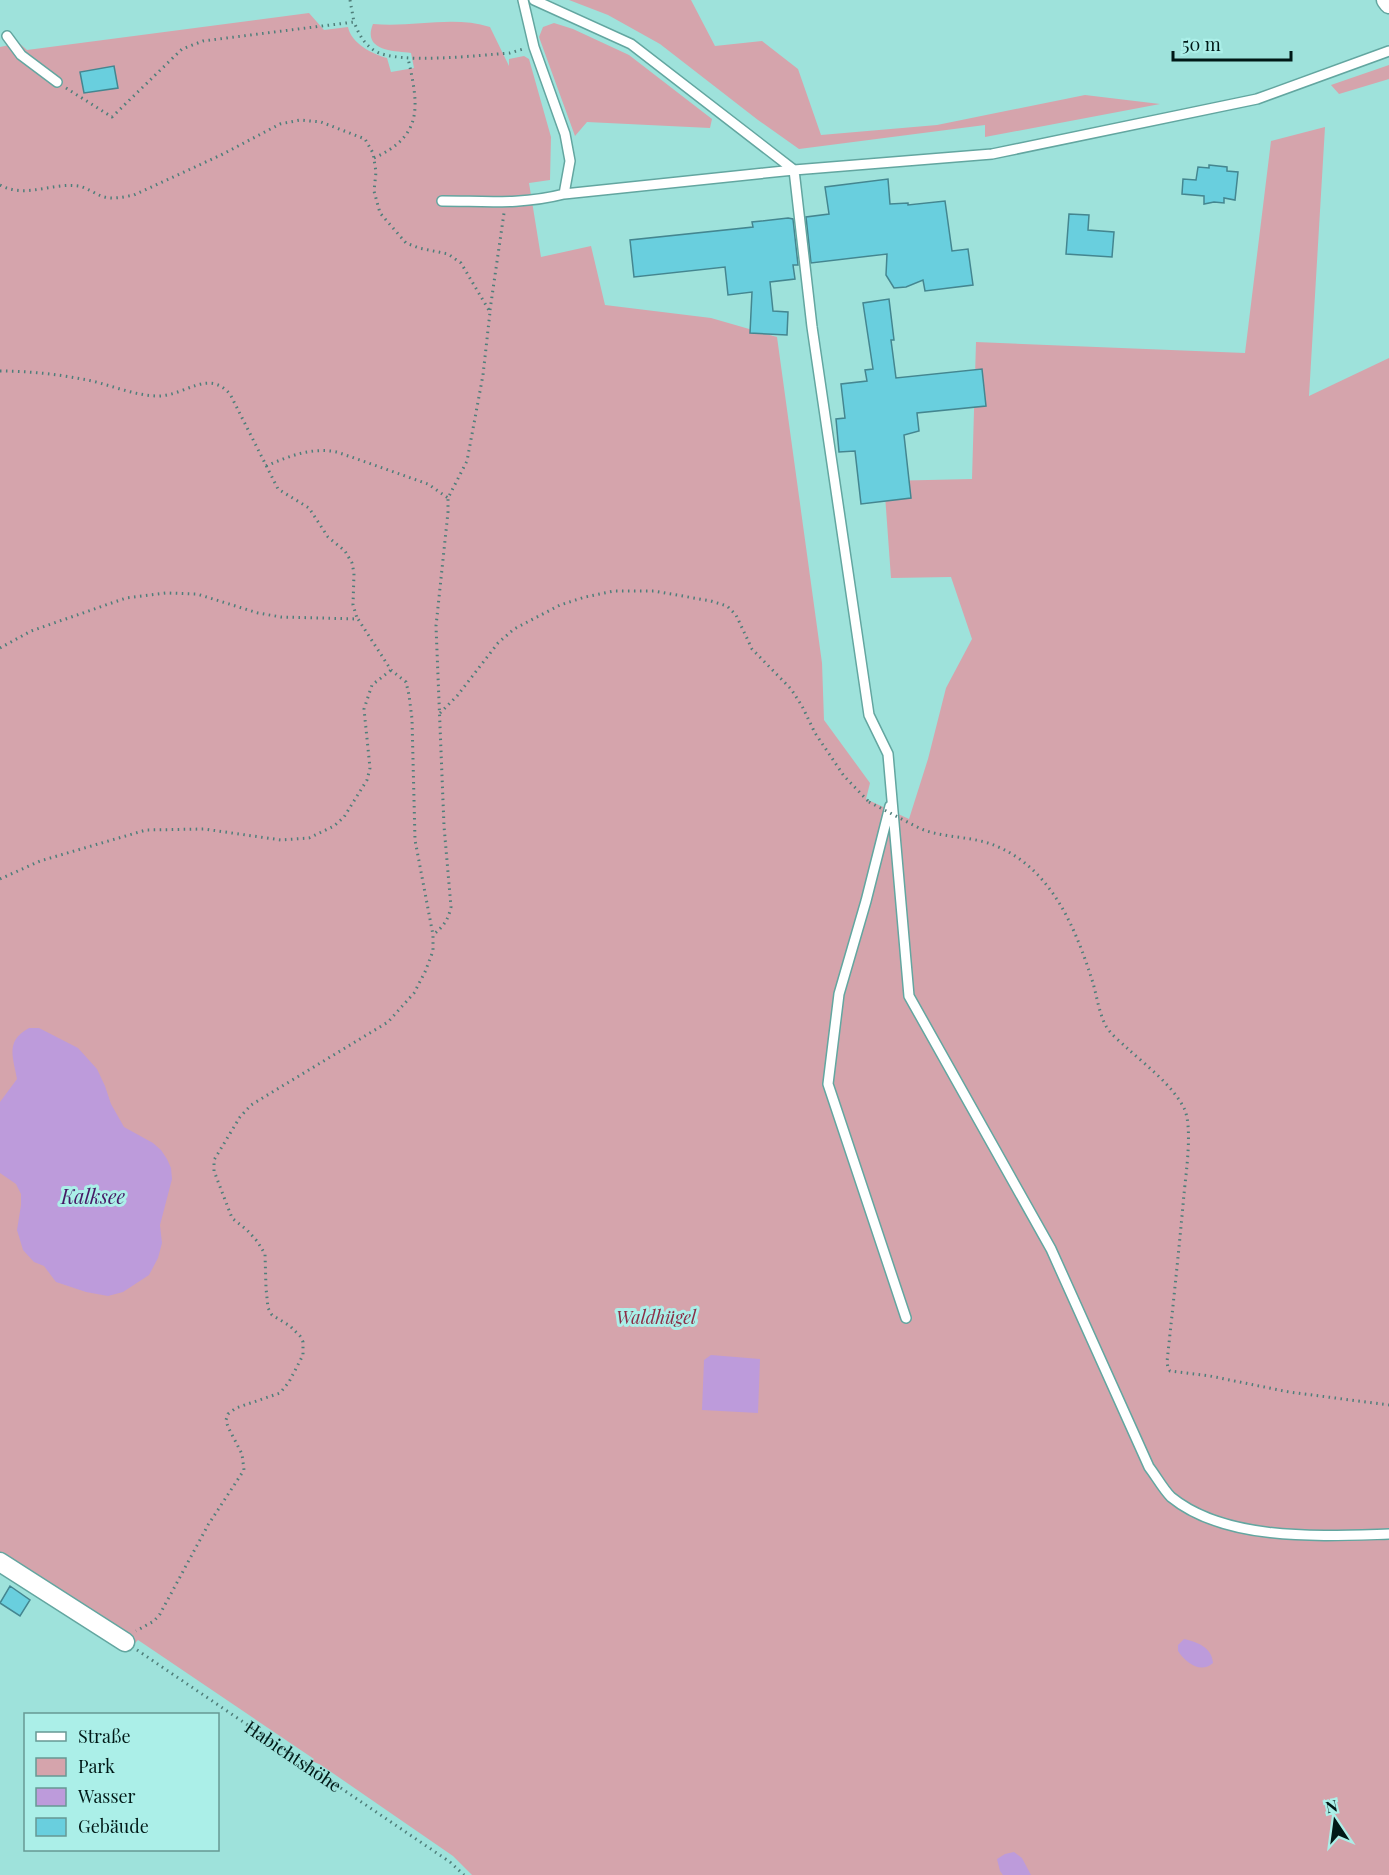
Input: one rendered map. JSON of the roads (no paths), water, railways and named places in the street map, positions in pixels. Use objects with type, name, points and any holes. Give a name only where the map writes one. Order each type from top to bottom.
[{"type":"street","points":[[1386,0],[1389,4]]},
{"type":"street","points":[[0,1562],[125,1642]]},
{"type":"lane","points":[[523,0],[534,46],[565,134],[570,160],[564,194]]},
{"type":"lane","points":[[534,0],[631,44],[794,170],[812,327],[869,716],[888,754],[909,996],[1051,1249],[1149,1467],[1170,1496],[1200,1515],[1254,1531],[1328,1536],[1389,1534]]},
{"type":"lane","points":[[7,36],[21,55],[57,82]]},
{"type":"lane","points":[[442,201],[541,200],[564,194],[794,170],[992,154],[1257,99],[1389,51]]},
{"type":"lane","points":[[892,798],[839,994],[828,1084],[906,1318]]},
{"type":"water","name":"Kalksee","points":[[29,1028],[39,1028],[78,1048],[97,1069],[111,1104],[124,1127],[153,1143],[161,1150],[171,1168],[172,1179],[160,1225],[162,1243],[158,1258],[149,1275],[123,1292],[108,1296],[86,1292],[56,1282],[44,1266],[34,1262],[23,1250],[17,1230],[21,1194],[16,1184],[0,1173],[0,1102],[17,1079],[12,1050],[16,1038]]},
{"type":"water","points":[[711,1355],[760,1359],[758,1413],[702,1410],[704,1360]]},
{"type":"water","points":[[1184,1639],[1207,1649],[1213,1663],[1199,1667],[1185,1659],[1178,1651],[1178,1645]]},
{"type":"water","points":[[1014,1852],[1022,1858],[1031,1875],[1003,1875],[1000,1871],[997,1859]]},
{"type":"park label","name":"Waldhügel","points":[[656,1317]]}]
